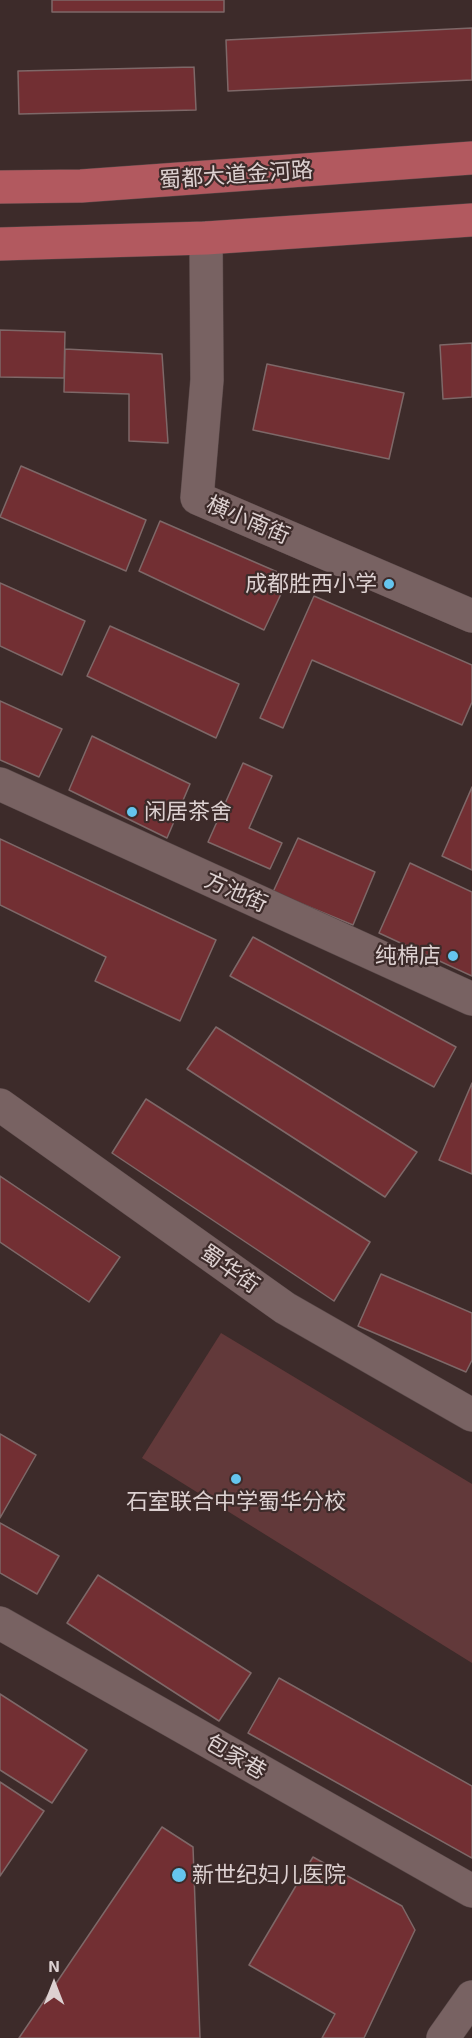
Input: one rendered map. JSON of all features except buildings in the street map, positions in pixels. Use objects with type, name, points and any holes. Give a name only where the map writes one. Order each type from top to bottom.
[{"type":"main road","name":"蜀都大道金河路","points":[[0,187],[81,186],[472,158]]},
{"type":"main road","points":[[0,244],[206,238],[472,220]]},
{"type":"street","name":"横小南街","points":[[206,238],[207,380],[197,498],[472,616]]},
{"type":"street","name":"方池街","points":[[0,784],[472,999]]},
{"type":"street","name":"蜀华街","points":[[0,1105],[285,1308],[472,1415]]},
{"type":"street","name":"包家巷","points":[[0,1623],[472,1891]]},
{"type":"street","points":[[443,2038],[472,1997]]},
{"type":"shaded area","points":[[221,1333],[472,1484],[472,1663],[142,1458]]},
{"type":"place","name":"成都胜西小学","points":[[389,584]]},
{"type":"place","name":"闲居茶舍","points":[[132,812]]},
{"type":"place","name":"纯棉店","points":[[453,956]]},
{"type":"place","name":"石室联合中学蜀华分校","points":[[236,1479]]},
{"type":"place","name":"新世纪妇儿医院","points":[[179,1875]]}]
